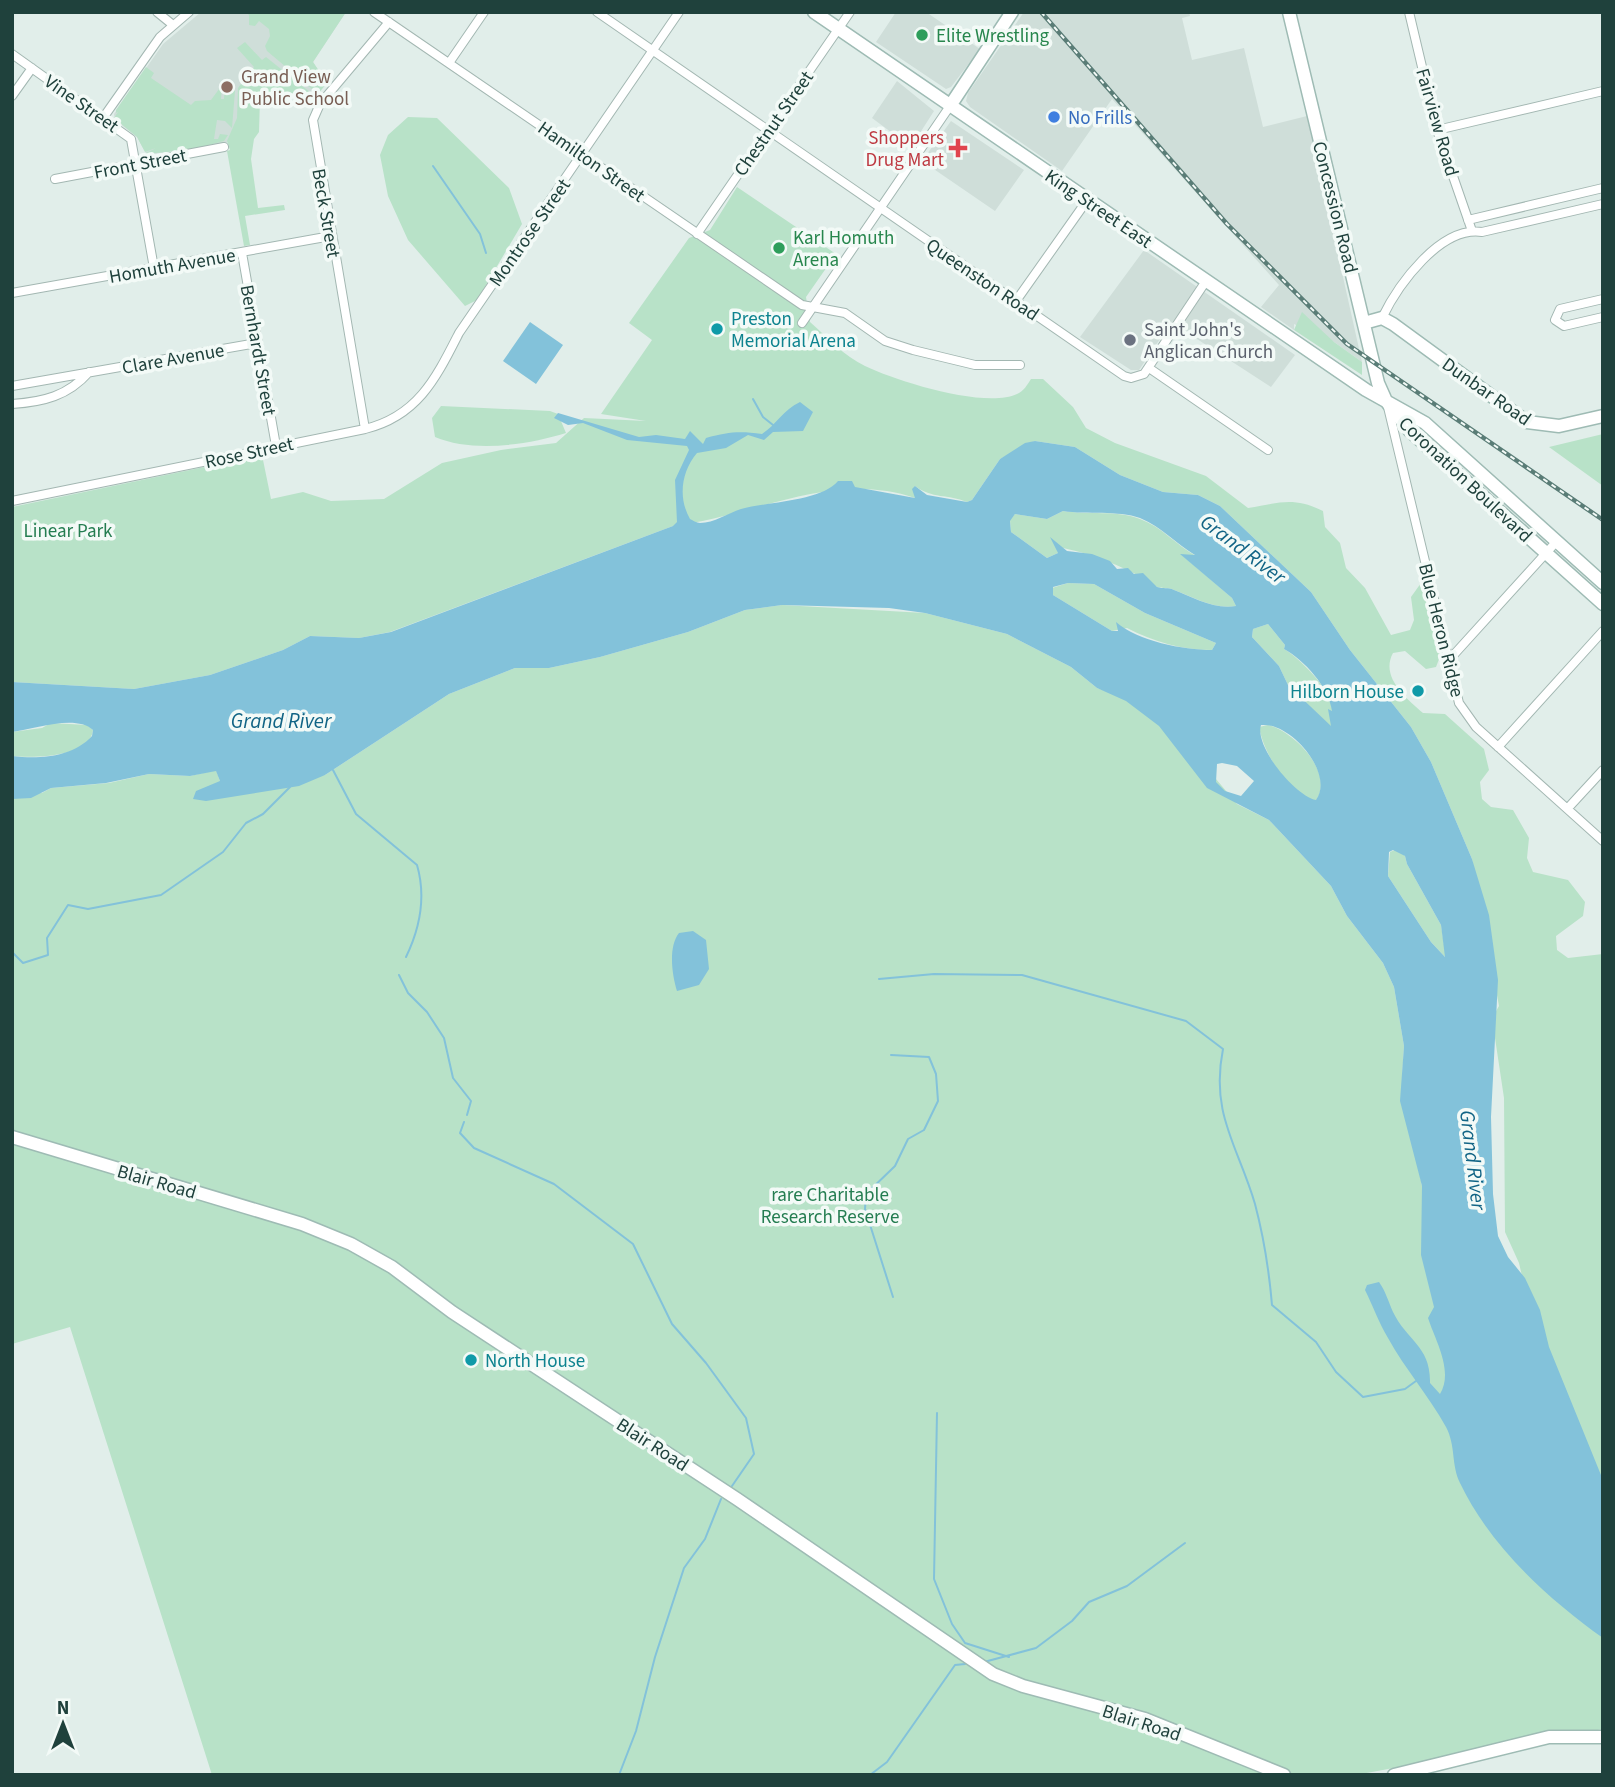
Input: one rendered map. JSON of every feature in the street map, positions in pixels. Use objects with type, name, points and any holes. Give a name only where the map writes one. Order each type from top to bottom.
[{"type":"main road","name":"King Street East","points":[[814,12],[1386,401]]},
{"type":"main road","points":[[950,106],[1012,12]]},
{"type":"main road","name":"Concession Road","points":[[1289,12],[1378,383],[1386,401]]},
{"type":"main road","points":[[1364,323],[1382,318]]},
{"type":"main road","name":"Dunbar Road","points":[[1382,318],[1527,422],[1559,426],[1603,416]]},
{"type":"main road","name":"Coronation Boulevard","points":[[1386,401],[1410,430],[1557,541],[1603,583]]},
{"type":"main road","name":"Coronation Boulevard","points":[[1386,401],[1425,423],[1547,553],[1603,604]]},
{"type":"main road","name":"Blair Road","points":[[12,1137],[303,1224],[351,1244],[392,1267],[453,1312],[737,1499],[993,1674],[1023,1686],[1145,1719],[1284,1775]]},
{"type":"main road","points":[[1394,1775],[1549,1737],[1603,1737]]},
{"type":"street","points":[[158,12],[173,25]]},
{"type":"street","points":[[103,118],[160,37],[189,12]]},
{"type":"street","name":"Hamilton Street","points":[[374,12],[802,305],[845,313],[886,341],[913,350],[975,365],[1020,365]]},
{"type":"street","points":[[449,63],[484,12]]},
{"type":"street","name":"Queenston Road","points":[[597,12],[1124,376],[1139,378],[1149,368]]},
{"type":"street","name":"Montrose Street","points":[[451,349],[679,12]]},
{"type":"street","name":"Chestnut Street","points":[[697,234],[850,12]]},
{"type":"street","name":"Fairview Road","points":[[1409,12],[1437,130],[1472,231]]},
{"type":"street","name":"Beck Street","points":[[365,429],[313,120],[320,104],[389,22]]},
{"type":"street","name":"Vine Street","points":[[12,54],[131,139],[155,268]]},
{"type":"street","points":[[12,96],[32,68]]},
{"type":"street","points":[[1437,130],[1603,91]]},
{"type":"street","points":[[802,323],[950,106]]},
{"type":"street","name":"Front Street","points":[[55,179],[224,146]]},
{"type":"street","points":[[1468,220],[1603,188]]},
{"type":"street","points":[[1566,197],[1570,212]]},
{"type":"street","points":[[1016,300],[1088,199]]},
{"type":"street","points":[[1382,318],[1420,261],[1453,238],[1472,231],[1482,232],[1603,204]]},
{"type":"street","name":"Homuth Avenue","points":[[12,293],[331,236]]},
{"type":"street","name":"Bernhardt Street","points":[[242,253],[276,446]]},
{"type":"street","points":[[1206,281],[1149,368],[1268,450]]},
{"type":"street","points":[[1603,299],[1560,309],[1555,320],[1564,326],[1603,317]]},
{"type":"street","name":"Clare Avenue","points":[[12,386],[257,343]]},
{"type":"street","name":"Rose Street","points":[[12,501],[365,429],[403,414],[439,372],[451,349]]},
{"type":"street","name":"Clare Avenue","points":[[12,404],[59,396],[78,385],[89,372]]},
{"type":"street","name":"Blue Heron Ridge","points":[[1386,401],[1448,660],[1464,711],[1499,747],[1603,841]]},
{"type":"street","points":[[1396,444],[1410,430]]},
{"type":"street","points":[[1448,660],[1557,541]]},
{"type":"street","points":[[1499,747],[1603,631]]},
{"type":"street","points":[[1568,808],[1603,770]]},
{"type":"shaded area","name":"Grand View Public School","points":[[201,12],[346,12],[313,62],[326,82],[311,99],[301,92],[240,102],[235,141],[147,155],[137,137],[115,120],[114,114],[163,44]]},
{"type":"shaded area","points":[[896,12],[926,12],[980,49],[951,87],[946,89],[876,42]]},
{"type":"shaded area","points":[[1024,12],[1189,12],[1190,16],[1182,18],[1192,60],[1244,48],[1263,127],[1307,116],[1362,362],[1334,342],[1294,324],[1294,330],[1261,307],[1279,285],[1112,99],[1062,171],[970,107],[966,101],[968,93]]},
{"type":"shaded area","points":[[897,81],[934,111],[911,147],[872,118]]},
{"type":"shaded area","points":[[951,121],[1024,170],[995,211],[922,161]]},
{"type":"shaded area","points":[[1144,250],[1295,355],[1271,387],[1180,328],[1168,327],[1139,370],[1131,370],[1080,337]]},
{"type":"green space","points":[[246,12],[346,12],[313,62],[327,83],[318,94],[267,51],[265,46],[270,36],[269,29],[259,21],[255,26],[249,25],[249,15]]},
{"type":"green space","points":[[245,42],[262,60],[266,57],[316,97],[310,105],[310,99],[301,92],[260,99],[259,132],[254,139],[251,159],[258,208],[284,205],[285,210],[245,216],[250,245],[244,246],[227,141],[237,118],[238,88],[254,67],[237,48]]},
{"type":"green space","points":[[146,67],[154,73],[151,78],[191,105],[195,101],[211,100],[222,85],[221,99],[224,99],[225,82],[235,91],[232,128],[225,121],[217,120],[214,139],[218,139],[220,134],[228,135],[224,141],[190,150],[144,154],[156,148],[145,152],[137,137],[114,118],[118,112],[116,113],[116,110]]},
{"type":"green space","points":[[408,117],[437,118],[509,188],[522,224],[477,300],[465,306],[408,240],[388,196],[380,155],[388,135]]},
{"type":"green space","name":"Linear Park","points":[[737,187],[836,254],[806,297],[810,322],[857,362],[918,385],[984,398],[1003,398],[1017,394],[1031,379],[1043,379],[1073,407],[1086,428],[1115,443],[1206,476],[1248,508],[1294,502],[1323,511],[1325,527],[1340,543],[1346,568],[1365,588],[1391,635],[1410,630],[1414,620],[1411,597],[1421,583],[1441,654],[1436,667],[1426,669],[1405,651],[1393,653],[1390,662],[1392,679],[1423,713],[1445,714],[1484,749],[1489,770],[1480,782],[1482,799],[1491,807],[1513,810],[1529,838],[1527,858],[1533,872],[1568,880],[1585,902],[1583,916],[1556,936],[1557,950],[1568,958],[1603,954],[1603,1480],[1549,1393],[1519,1263],[1505,1232],[1504,1098],[1492,1018],[1499,1006],[1472,859],[1431,762],[1411,727],[1350,650],[1311,592],[1220,506],[1198,495],[1163,492],[1120,475],[1075,447],[1035,441],[1000,459],[972,500],[967,502],[934,495],[915,486],[915,498],[884,491],[854,489],[824,492],[673,526],[390,632],[359,638],[310,636],[283,650],[210,675],[134,689],[12,682],[12,507],[262,455],[271,499],[303,492],[331,501],[384,499],[442,463],[501,450],[556,443],[584,418],[646,421],[601,414],[652,340],[629,323],[689,238],[710,230]]},
{"type":"green space","points":[[1302,312],[1334,342],[1362,362],[1362,375],[1294,330]]},
{"type":"green space","points":[[441,406],[550,411],[558,414],[566,433],[500,446],[450,442],[435,437],[432,418]]},
{"type":"green space","points":[[1603,434],[1603,486],[1549,447]]},
{"type":"green space","points":[[1063,511],[1131,516],[1148,522],[1196,556],[1182,555],[1232,598],[1236,606],[1212,605],[1172,589],[1157,587],[1122,568],[1069,549],[1057,547],[1058,553],[1047,558],[1011,532],[1010,520],[1015,514],[1047,519]]},
{"type":"green space","points":[[1068,583],[1094,584],[1145,613],[1216,643],[1212,650],[1190,649],[1158,641],[1127,628],[1112,631],[1053,595],[1052,588]]},
{"type":"green space","name":"rare Charitable Research Reserve","points":[[782,605],[925,613],[1007,634],[1071,667],[1097,688],[1158,710],[1237,804],[1269,820],[1331,886],[1347,916],[1383,963],[1394,987],[1404,1046],[1402,1079],[1422,1186],[1422,1203],[1603,1637],[1603,1729],[1356,1775],[212,1775],[70,1327],[12,1344],[12,794],[42,793],[51,788],[109,783],[149,774],[190,776],[216,770],[220,781],[325,775],[449,694],[515,668],[549,668],[600,657],[688,632],[745,610]]},
{"type":"green space","points":[[1268,624],[1285,645],[1284,649],[1305,666],[1326,692],[1332,708],[1331,727],[1288,685],[1279,666],[1252,637],[1253,629]]},
{"type":"green space","points":[[51,723],[87,725],[93,730],[82,746],[71,751],[46,756],[12,756],[12,732],[42,728]]},
{"type":"green space","points":[[1268,725],[1290,736],[1316,766],[1320,790],[1316,801],[1296,790],[1279,772],[1266,749],[1259,727]]},
{"type":"green space","points":[[1397,849],[1405,856],[1441,925],[1446,958],[1431,942],[1388,876],[1390,852]]},
{"type":"water","points":[[530,322],[563,345],[536,384],[503,361]]},
{"type":"water","name":"Grand River","points":[[800,402],[813,412],[803,431],[773,432],[764,440],[748,435],[726,448],[697,453],[687,468],[683,485],[684,502],[690,519],[705,523],[741,509],[807,497],[830,488],[838,481],[852,481],[855,487],[915,498],[912,489],[915,486],[927,495],[967,502],[972,500],[1000,459],[1025,443],[1035,441],[1075,447],[1120,475],[1163,492],[1198,495],[1220,506],[1311,592],[1350,650],[1411,727],[1431,762],[1472,859],[1489,915],[1498,980],[1491,1117],[1493,1194],[1498,1236],[1508,1257],[1525,1278],[1540,1310],[1549,1347],[1603,1480],[1603,1638],[1541,1588],[1487,1528],[1457,1476],[1446,1427],[1395,1349],[1365,1290],[1367,1285],[1379,1282],[1399,1322],[1427,1360],[1430,1383],[1440,1394],[1444,1385],[1444,1366],[1428,1318],[1434,1307],[1421,1255],[1422,1186],[1400,1101],[1404,1046],[1394,987],[1383,963],[1347,916],[1331,886],[1269,820],[1207,788],[1159,726],[1126,701],[1097,688],[1071,667],[1007,634],[925,613],[889,608],[782,605],[745,610],[688,632],[600,657],[549,668],[515,668],[449,694],[325,775],[299,786],[206,801],[193,799],[196,791],[220,781],[216,771],[190,776],[149,774],[106,783],[51,788],[31,798],[12,799],[12,756],[43,757],[65,753],[84,743],[92,736],[93,730],[86,725],[66,723],[12,732],[12,682],[134,689],[210,675],[283,650],[310,636],[359,638],[391,632],[673,526],[677,522],[675,480],[689,450],[687,446],[627,440],[583,423],[568,425],[554,418],[558,413],[639,437],[656,435],[685,439],[690,431],[703,444],[706,438],[727,433],[762,434]],"holes":[[[1063,511],[1122,514],[1140,518],[1195,555],[1180,554],[1232,598],[1236,606],[1212,605],[1172,589],[1157,587],[1143,573],[1134,574],[1128,568],[1117,569],[1110,561],[1092,554],[1067,551],[1050,537],[1058,553],[1047,558],[1011,532],[1010,521],[1015,514],[1047,519]],[[1068,583],[1094,584],[1145,613],[1216,643],[1212,650],[1175,646],[1148,639],[1116,622],[1118,631],[1112,631],[1053,595],[1053,587]],[[1268,624],[1285,645],[1284,649],[1300,660],[1314,675],[1330,702],[1332,711],[1328,709],[1331,726],[1288,685],[1279,666],[1252,637],[1253,629]],[[1261,725],[1273,726],[1297,741],[1307,752],[1320,777],[1316,800],[1298,790],[1278,769],[1260,734]],[[1222,763],[1237,766],[1254,781],[1241,796],[1225,791],[1216,782],[1217,764]],[[1393,850],[1405,856],[1441,925],[1445,957],[1431,942],[1388,876],[1389,852]]]},
{"type":"water","points":[[693,931],[706,940],[709,969],[699,985],[677,991],[673,946],[679,933]]},
{"type":"waterway","points":[[433,166],[480,234],[486,253]]},
{"type":"waterway","points":[[753,399],[763,417],[773,425]]},
{"type":"waterway","points":[[333,770],[356,814],[417,865],[421,888],[420,912],[406,957]]},
{"type":"waterway","points":[[12,952],[23,963],[48,955],[47,938],[68,905],[88,909],[161,895],[223,852],[246,823],[263,814],[290,787]]},
{"type":"waterway","points":[[879,979],[934,974],[1022,975],[1186,1021],[1223,1049],[1220,1072],[1223,1111],[1255,1204],[1266,1254],[1272,1305],[1316,1342],[1336,1372],[1363,1397],[1405,1389],[1416,1381]]},
{"type":"waterway","points":[[399,975],[408,993],[427,1012],[444,1038],[453,1078],[471,1101],[467,1115]]},
{"type":"waterway","points":[[891,1055],[929,1057],[936,1074],[938,1101],[924,1130],[908,1139],[895,1166],[866,1194],[865,1209],[893,1297]]},
{"type":"waterway","points":[[464,1122],[460,1133],[474,1148],[554,1184],[633,1244],[672,1324],[706,1363],[746,1418],[754,1454],[732,1486]]},
{"type":"waterway","points":[[937,1413],[934,1579],[952,1624],[965,1643],[1009,1657]]},
{"type":"waterway","points":[[619,1775],[636,1731],[655,1657],[684,1568],[705,1539],[721,1499]]},
{"type":"waterway","points":[[984,1662],[1036,1648],[1072,1621],[1089,1602],[1127,1586],[1185,1543]]},
{"type":"waterway","points":[[870,1775],[887,1762],[955,1665],[965,1664]]},
{"type":"railway","points":[[1041,12],[1227,224],[1347,344],[1603,520]]},
{"type":"place","name":"Elite Wrestling","points":[[922,35]]},
{"type":"place","name":"Grand View Public School","points":[[227,87]]},
{"type":"place","name":"No Frills","points":[[1054,117]]},
{"type":"place","name":"Shoppers Drug Mart","points":[[958,148]]},
{"type":"place","name":"Karl Homuth Arena","points":[[779,248]]},
{"type":"place","name":"Preston Memorial Arena","points":[[717,329]]},
{"type":"place","name":"Saint John's Anglican Church","points":[[1130,340]]},
{"type":"place","name":"Hilborn House","points":[[1418,691]]},
{"type":"place","name":"North House","points":[[471,1360]]}]
